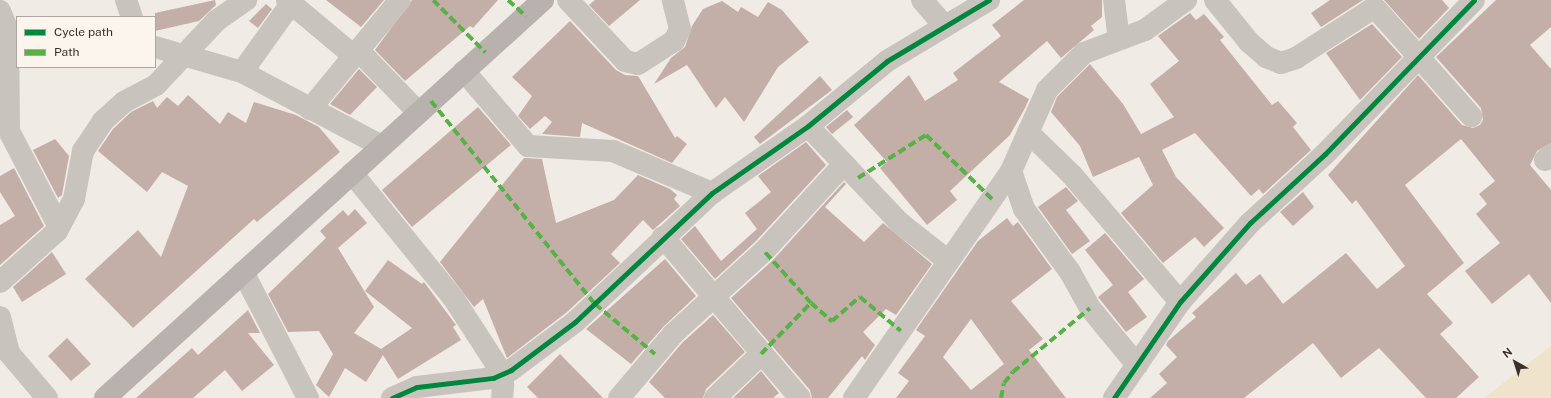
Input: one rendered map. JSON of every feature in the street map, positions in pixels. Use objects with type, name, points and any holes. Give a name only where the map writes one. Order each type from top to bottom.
[{"type":"main road","points":[[105,398],[464,70],[543,0]]},
{"type":"street","points":[[126,0],[132,16]]},
{"type":"street","points":[[0,282],[59,227],[74,199],[83,151],[92,135],[112,111],[146,93],[186,55],[216,21],[246,0]]},
{"type":"street","points":[[310,109],[400,0]]},
{"type":"street","points":[[568,0],[625,61],[632,64],[674,41],[680,29],[673,0]]},
{"type":"street","points":[[922,0],[945,26]]},
{"type":"street","points":[[392,398],[439,383],[502,376],[575,322],[712,193],[808,126],[887,61],[990,0]]},
{"type":"street","points":[[1114,0],[1119,39]]},
{"type":"street","points":[[854,398],[947,260],[1011,172],[1047,90],[1069,65],[1084,53],[1152,26],[1186,0]]},
{"type":"street","points":[[1215,0],[1249,42],[1266,57],[1281,63],[1296,58],[1369,11],[1377,10],[1421,56],[1472,116]]},
{"type":"street","points":[[1114,398],[1180,302],[1250,223],[1421,56],[1474,0]]},
{"type":"street","points":[[242,72],[289,2],[356,53],[418,112]]},
{"type":"street","points":[[0,12],[12,32],[9,131],[59,227]]},
{"type":"street","points":[[156,47],[242,72],[382,146]]},
{"type":"street","points":[[464,70],[528,146],[613,151],[712,193]]},
{"type":"street","points":[[808,126],[900,223],[947,260]]},
{"type":"street","points":[[1028,132],[1076,180],[1180,302]]},
{"type":"street","points":[[619,398],[674,334],[764,251],[844,164]]},
{"type":"street","points":[[352,172],[454,299],[502,376],[502,398]]},
{"type":"street","points":[[1011,172],[1024,209],[1070,272],[1090,308],[1137,365]]},
{"type":"street","points":[[663,238],[800,398]]},
{"type":"street","points":[[243,272],[308,398]]},
{"type":"street","points":[[0,317],[9,353],[47,398]]},
{"type":"street","points":[[715,398],[762,354]]},
{"type":"sand","points":[[1551,346],[1551,398],[1484,398]]},
{"type":"building","points":[[215,0],[216,5],[199,21],[156,31],[155,13]]},
{"type":"building","points":[[326,0],[384,0],[361,27]]},
{"type":"building","points":[[412,0],[498,0],[473,28],[470,26],[405,81],[375,50]]},
{"type":"building","points":[[595,0],[640,0],[609,26],[589,5]]},
{"type":"building","points":[[1024,0],[1102,0],[1102,17],[1091,26],[1094,30],[1061,58],[1047,41],[999,82],[1029,99],[1025,108],[1010,135],[950,191],[957,200],[927,225],[880,168],[887,162],[854,125],[909,75],[925,101],[958,80],[953,73],[1001,36],[992,25]]},
{"type":"building","points":[[1330,0],[1363,0],[1321,27],[1311,13]]},
{"type":"building","points":[[1384,0],[1442,0],[1449,8],[1419,39]]},
{"type":"building","points":[[1496,0],[1551,0],[1551,27],[1530,45],[1551,69],[1551,143],[1537,151],[1530,165],[1551,190],[1551,303],[1529,274],[1492,304],[1465,271],[1500,243],[1476,214],[1487,204],[1479,194],[1495,181],[1461,139],[1405,185],[1464,263],[1427,294],[1453,323],[1440,334],[1479,377],[1456,398],[1426,398],[1379,348],[1341,378],[1313,343],[1244,398],[1150,398],[1167,383],[1159,374],[1177,357],[1166,345],[1168,341],[1196,317],[1192,313],[1236,273],[1246,285],[1260,274],[1283,304],[1346,253],[1377,289],[1405,266],[1356,200],[1352,204],[1328,175],[1418,75],[1462,125],[1473,128],[1480,125],[1483,120],[1481,108],[1436,57]]},
{"type":"building","points":[[722,1],[738,12],[741,7],[758,17],[768,2],[782,10],[809,42],[778,67],[744,122],[725,97],[716,108],[687,65],[654,84],[671,58],[685,47],[692,26],[703,9]]},
{"type":"building","points":[[266,4],[272,9],[258,28],[249,21]]},
{"type":"building","points":[[1190,13],[1196,20],[1204,14],[1224,37],[1220,40],[1272,105],[1278,101],[1297,123],[1293,127],[1311,150],[1263,194],[1259,189],[1251,196],[1195,133],[1162,150],[1176,177],[1224,228],[1204,247],[1195,237],[1163,263],[1121,213],[1153,185],[1139,157],[1093,177],[1080,146],[1051,112],[1057,97],[1090,64],[1123,104],[1141,134],[1174,117],[1150,84],[1179,61],[1158,36]]},
{"type":"building","points":[[570,21],[616,70],[625,75],[638,76],[675,138],[677,136],[687,144],[672,163],[582,123],[580,137],[542,134],[552,122],[545,116],[530,129],[518,116],[532,96],[512,77]]},
{"type":"building","points":[[1372,24],[1402,57],[1360,100],[1326,53]]},
{"type":"building","points":[[359,69],[377,87],[350,115],[330,104]]},
{"type":"building","points":[[820,76],[832,90],[760,144],[754,137]]},
{"type":"building","points":[[188,95],[220,124],[228,112],[246,123],[254,102],[296,115],[319,127],[340,152],[257,222],[254,219],[133,328],[85,279],[138,230],[161,257],[188,186],[162,172],[147,192],[98,151],[113,129],[131,112],[153,101],[157,108],[167,97],[178,106]]},
{"type":"building","points":[[478,107],[511,145],[412,227],[382,190]]},
{"type":"building","points":[[847,110],[853,117],[832,134],[826,127]]},
{"type":"building","points":[[55,139],[69,156],[62,195],[58,198],[33,150]]},
{"type":"building","points":[[806,142],[826,165],[755,242],[715,279],[681,239],[695,226],[721,261],[757,229],[745,213],[771,192],[758,176]]},
{"type":"building","points":[[524,158],[542,159],[556,223],[614,200],[638,175],[670,189],[677,195],[674,199],[680,206],[653,230],[643,220],[611,254],[620,263],[567,312],[507,358],[483,299],[474,307],[440,262]]},
{"type":"building","points":[[14,168],[44,226],[0,265],[0,225],[15,216],[0,192],[0,176]]},
{"type":"building","points":[[844,182],[846,184],[825,207],[864,242],[883,223],[932,264],[896,315],[886,309],[863,332],[875,345],[865,360],[862,356],[828,398],[812,398],[810,390],[731,298],[773,260]]},
{"type":"building","points":[[1066,187],[1078,201],[1066,210],[1090,241],[1072,254],[1038,207]]},
{"type":"building","points":[[1303,192],[1314,207],[1293,226],[1280,212]]},
{"type":"building","points":[[355,209],[367,223],[338,248],[374,307],[354,333],[381,349],[412,328],[365,291],[388,260],[422,284],[424,282],[456,325],[453,327],[461,340],[398,379],[383,355],[366,382],[345,368],[329,397],[316,385],[333,354],[319,331],[288,332],[268,294],[326,238],[320,231],[343,210],[348,216]]},
{"type":"building","points":[[1007,218],[1013,226],[1018,222],[1052,269],[1011,301],[1043,339],[1029,350],[1066,398],[896,398],[909,381],[898,373],[925,336],[916,330],[978,241]],"holes":[[[971,319],[1004,364],[971,390],[943,357]]]},
{"type":"building","points":[[1105,233],[1144,279],[1128,292],[1147,317],[1126,332],[1098,297],[1113,285],[1085,250]]},
{"type":"building","points":[[52,252],[66,274],[22,302],[13,287]]},
{"type":"building","points":[[665,259],[696,296],[664,326],[631,364],[586,329]]},
{"type":"building","points":[[248,310],[260,333],[248,333],[274,365],[242,391],[225,370],[193,398],[136,398],[192,348],[198,355]]},
{"type":"building","points":[[713,315],[745,352],[706,389],[703,398],[665,398],[649,382],[682,343]]},
{"type":"building","points":[[67,338],[91,364],[71,381],[48,356]]},
{"type":"building","points":[[560,354],[603,398],[538,398],[527,387]]},
{"type":"building","points":[[761,371],[779,393],[773,398],[733,398]]},
{"type":"marked path","points":[[433,0],[485,52]]},
{"type":"marked path","points":[[508,0],[526,16]]},
{"type":"marked path","points":[[431,101],[595,304],[655,354]]},
{"type":"marked path","points":[[858,178],[926,135],[992,199]]},
{"type":"marked path","points":[[761,354],[811,303],[764,251]]},
{"type":"marked path","points":[[811,303],[832,321],[860,297],[901,331]]},
{"type":"marked path","points":[[1001,398],[1004,383],[1013,372],[1090,308]]},
{"type":"cycle path","points":[[392,398],[417,387],[493,378],[511,370],[575,322],[712,193],[808,126],[887,61],[989,0]]},
{"type":"cycle path","points":[[1114,398],[1180,302],[1250,223],[1325,154],[1474,0]]}]
